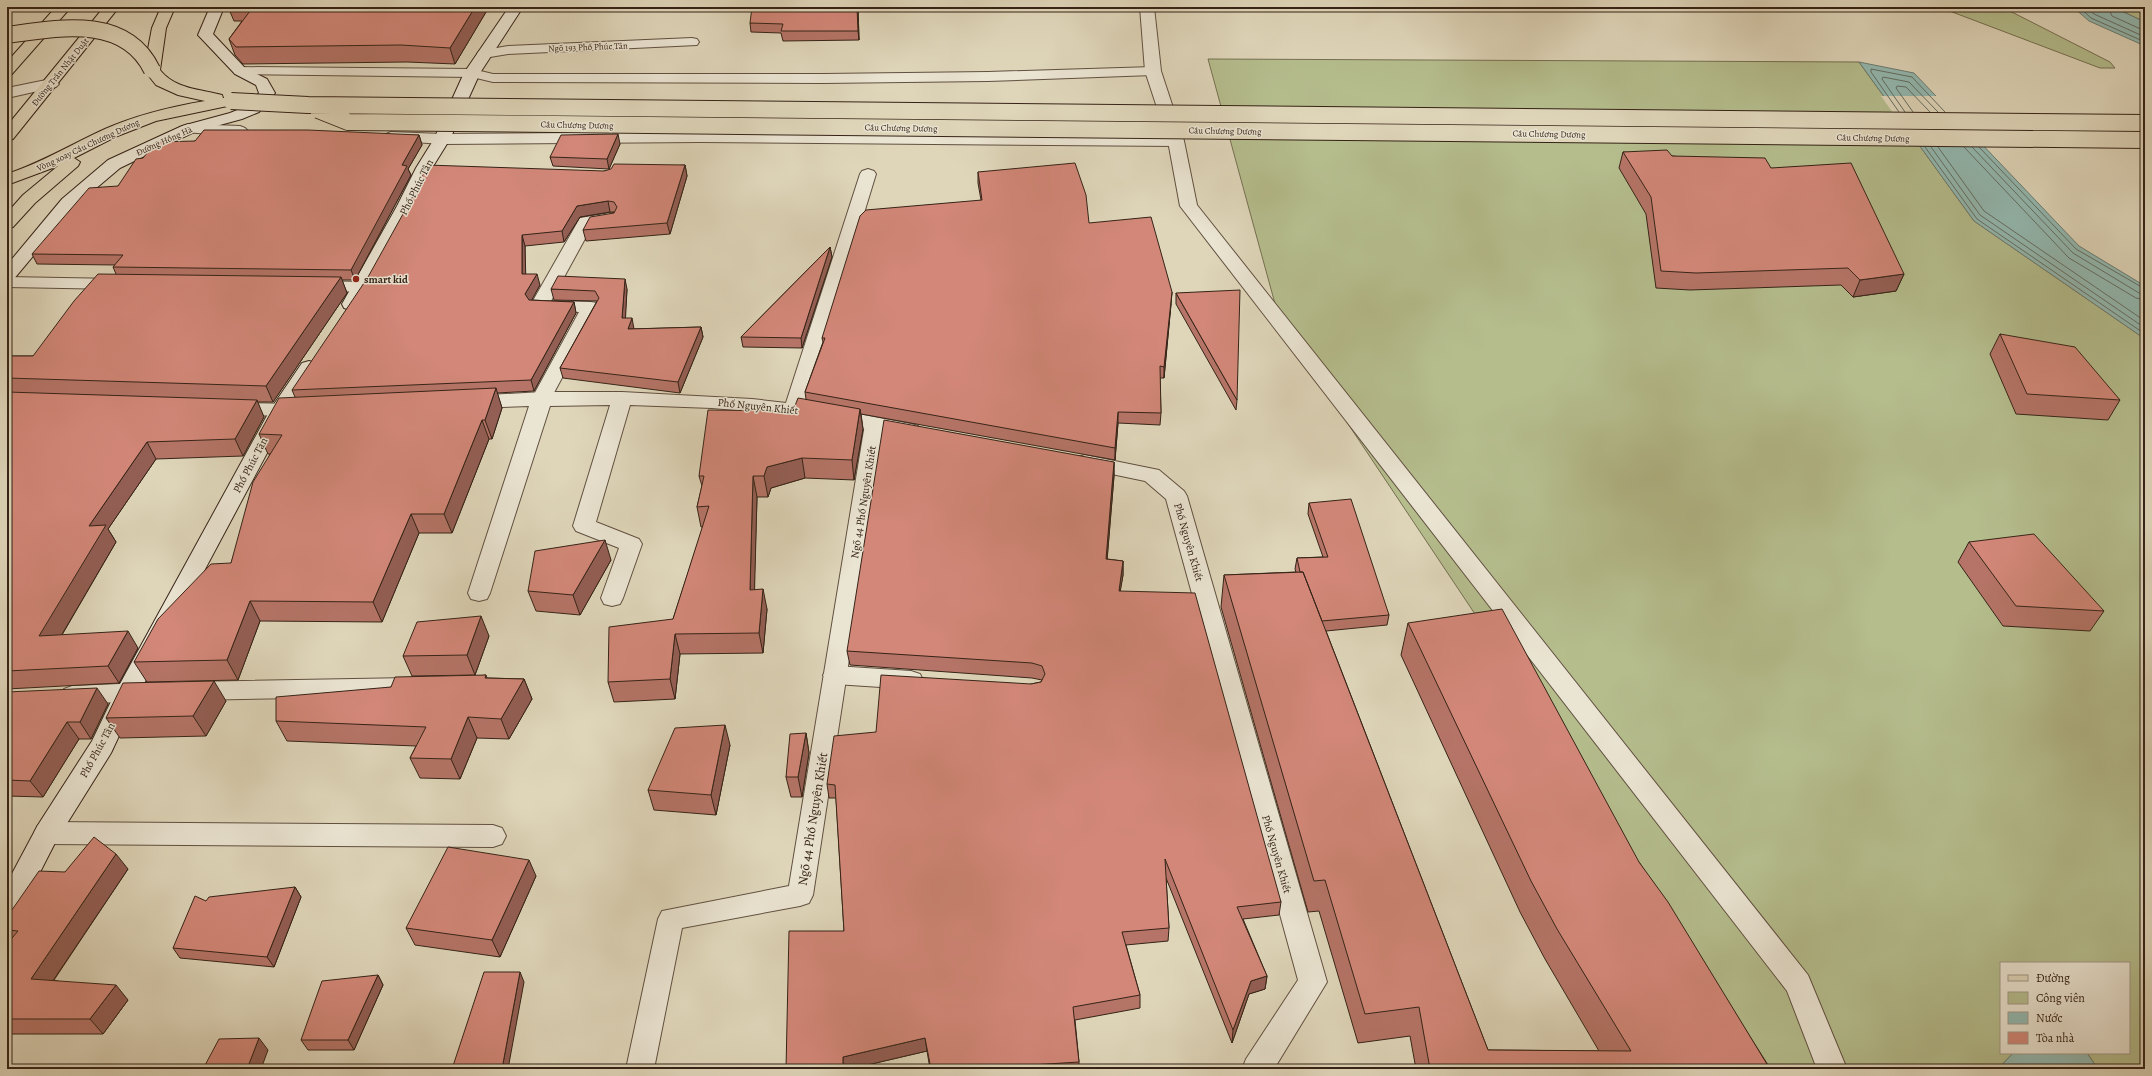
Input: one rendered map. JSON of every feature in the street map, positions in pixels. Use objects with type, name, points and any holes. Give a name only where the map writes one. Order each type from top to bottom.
[{"type":"main road","points":[[7,71],[64,7]]},
{"type":"main road","name":"Đường Trần Nhật Duật","points":[[7,136],[13,124],[51,84],[112,7]]},
{"type":"main road","points":[[152,70],[159,28],[168,7]]},
{"type":"main road","points":[[7,35],[47,29],[80,28],[107,32],[122,38],[141,51],[161,82],[183,92],[231,101]]},
{"type":"main road","name":"Cầu Chương Dương","points":[[308,106],[383,91],[1363,100]]},
{"type":"main road","name":"Cầu Chương Dương","points":[[231,101],[308,106],[2145,123]]},
{"type":"main road","name":"Vòng xoay Cầu Chương Dương","points":[[7,180],[47,166],[96,140],[151,117],[174,110],[231,101]]},
{"type":"main road","name":"Cầu Chương Dương","points":[[308,106],[348,122],[2145,140]]},
{"type":"main road","points":[[7,223],[29,199],[96,140]]},
{"type":"street","name":"Đường Hồng Hà","points":[[7,276],[68,203],[114,164],[188,129],[236,116],[253,109],[267,93],[262,82],[240,71],[204,35],[218,7]]},
{"type":"street","name":"Phố Phúc Tân","points":[[341,320],[362,287],[406,206],[432,168],[442,139],[472,73],[516,7]]},
{"type":"street","points":[[1147,7],[1153,71],[1176,141],[1189,206],[1798,984],[1832,1069]]},
{"type":"street","name":"Ngõ 193 Phố Phúc Tân","points":[[484,54],[508,50],[692,42]]},
{"type":"street","points":[[7,93],[51,84]]},
{"type":"street","name":"Phố Phúc Tân","points":[[7,909],[47,833],[102,746],[127,692],[280,410],[319,352]]},
{"type":"street","points":[[479,593],[542,398]]},
{"type":"street","name":"Phố Nguyên Khiết","points":[[446,403],[542,398],[622,398],[714,402],[794,409],[929,434]]},
{"type":"street","points":[[612,598],[631,544],[584,526],[622,398]]},
{"type":"street","points":[[210,408],[280,410],[320,409]]},
{"type":"street","name":"Phố Nguyên Khiết","points":[[1068,459],[1152,474],[1176,496],[1313,982],[1257,1069]]},
{"type":"street","points":[[835,675],[930,681]]},
{"type":"street","points":[[47,833],[493,836]]},
{"type":"lane","points":[[240,71],[472,73],[493,78],[790,80],[1035,76],[1153,71]]},
{"type":"lane","points":[[188,129],[251,132]]},
{"type":"lane","points":[[338,135],[442,139],[701,137],[1176,141]]},
{"type":"lane","points":[[794,409],[868,174]]},
{"type":"lane","points":[[542,398],[591,308],[539,306],[586,222],[610,218]]},
{"type":"lane","points":[[7,282],[133,284]]},
{"type":"lane","points":[[299,286],[362,287]]},
{"type":"lane","name":"Ngõ 44 Phố Nguyên Khiết","points":[[640,1069],[671,919],[800,895],[875,424]]},
{"type":"lane","points":[[52,696],[127,692],[429,687]]},
{"type":"green space","points":[[1939,7],[2002,7],[2110,62],[2115,68],[2100,68]]},
{"type":"green space","points":[[2113,7],[2145,7],[2145,22]]},
{"type":"green space","points":[[1208,59],[1859,62],[1974,221],[2145,339],[2145,1069],[2098,1069],[2088,1054],[2130,1054],[2130,962],[2000,962],[2000,1054],[2012,1054],[1998,1069],[1771,1069],[1493,641],[1280,322]]},
{"type":"water","points":[[2073,7],[2113,7],[2145,22],[2145,46],[2089,21]]},
{"type":"water","points":[[1859,62],[1914,73],[2079,246],[2145,286],[2145,339],[1974,221]]},
{"type":"water","points":[[2012,1054],[2088,1054],[2098,1069],[1998,1069]]},
{"type":"pier","points":[[1881,96],[1939,96],[1986,146],[1916,145]]},
{"type":"building","points":[[253,7],[475,7],[450,48],[401,45],[236,47],[229,39]]},
{"type":"building","points":[[752,7],[857,7],[858,31],[781,31],[783,24],[750,23]]},
{"type":"building","points":[[204,130],[308,130],[419,135],[402,165],[407,166],[351,270],[113,267],[123,255],[32,254],[89,188],[118,186],[136,159],[143,158],[156,142],[195,141]]},
{"type":"building","points":[[618,134],[607,159],[550,157],[561,135]]},
{"type":"building","points":[[1667,150],[1672,156],[1765,158],[1771,168],[1851,163],[1904,274],[1860,280],[1848,268],[1696,273],[1661,271],[1651,197],[1623,152]]},
{"type":"building","points":[[1075,163],[1086,195],[1089,223],[1151,217],[1172,292],[1164,367],[1160,366],[1161,413],[1118,412],[1115,448],[805,392],[825,338],[822,338],[860,216],[866,210],[982,200],[978,172]]},
{"type":"building","points":[[614,164],[685,165],[667,223],[583,230],[590,217],[614,213],[617,207],[614,202],[608,201],[577,206],[562,231],[522,235],[522,274],[537,274],[525,294],[529,300],[574,302],[531,380],[292,390],[368,277],[413,196],[427,165],[604,171],[611,169]]},
{"type":"building","points":[[830,247],[801,338],[741,337]]},
{"type":"building","points":[[98,274],[341,277],[266,386],[7,378],[7,356],[33,356],[74,301]]},
{"type":"building","points":[[558,276],[625,279],[622,318],[632,318],[628,329],[701,327],[678,382],[560,368],[599,298],[595,291],[551,289]]},
{"type":"building","points":[[1240,290],[1237,400],[1176,293]]},
{"type":"building","points":[[2000,334],[2075,347],[2120,400],[2027,394]]},
{"type":"building","points":[[496,388],[485,420],[482,420],[444,514],[411,514],[373,602],[250,601],[227,660],[134,662],[158,619],[211,564],[231,563],[253,482],[282,435],[259,434],[279,398]]},
{"type":"building","points":[[7,392],[257,400],[235,439],[147,442],[89,526],[106,525],[39,636],[128,631],[108,666],[7,671]]},
{"type":"building","points":[[798,398],[860,409],[852,460],[802,458],[767,467],[764,476],[753,476],[750,590],[763,589],[759,633],[675,634],[670,679],[608,682],[609,627],[673,619],[709,506],[697,507],[704,476],[699,476],[708,410],[793,411]]},
{"type":"building","points":[[884,420],[1114,462],[1106,559],[1123,561],[1119,591],[1195,593],[1281,902],[1237,907],[1267,976],[1251,981],[1233,1030],[1165,859],[1169,928],[1122,932],[1140,995],[1073,1007],[1079,1062],[1031,1065],[1031,1069],[931,1069],[925,1038],[843,1057],[843,1069],[786,1069],[789,931],[844,931],[835,785],[827,784],[834,736],[876,732],[881,675],[1031,684],[1041,682],[1045,674],[1042,666],[1032,663],[847,651]]},
{"type":"building","points":[[1351,499],[1389,615],[1322,621],[1303,572],[1300,572],[1297,558],[1328,557],[1309,503]]},
{"type":"building","points":[[2034,534],[2104,611],[2016,606],[1969,542]]},
{"type":"building","points":[[605,540],[573,595],[528,591],[535,551]]},
{"type":"building","points":[[1303,572],[1488,1050],[1631,1051],[1557,929],[1531,881],[1408,623],[1502,609],[1639,862],[1668,902],[1770,1069],[1430,1069],[1419,1007],[1365,1014],[1325,880],[1314,881],[1224,575]]},
{"type":"building","points":[[481,616],[467,655],[403,656],[417,622]]},
{"type":"building","points":[[486,675],[485,678],[524,679],[501,719],[468,717],[451,759],[410,758],[426,727],[276,721],[276,697],[391,687],[395,677]]},
{"type":"building","points":[[214,681],[193,716],[106,718],[123,683]]},
{"type":"building","points":[[97,688],[80,722],[67,722],[30,781],[7,780],[7,692]]},
{"type":"building","points":[[725,725],[711,795],[648,790],[675,728]]},
{"type":"building","points":[[806,733],[798,777],[786,777],[790,734]]},
{"type":"building","points":[[94,837],[116,854],[31,979],[116,985],[90,1019],[7,1019],[7,944],[18,931],[7,930],[7,917],[39,871],[65,872]]},
{"type":"building","points":[[448,847],[529,860],[492,940],[406,928]]},
{"type":"building","points":[[295,887],[267,957],[173,948],[195,896],[206,901],[209,897]]},
{"type":"building","points":[[484,972],[520,972],[502,1069],[452,1069]]},
{"type":"building","points":[[378,975],[348,1040],[301,1040],[322,981]]},
{"type":"building","points":[[259,1038],[247,1069],[203,1069],[219,1039]]},
{"type":"place","name":"smart kid","points":[[356,279]]}]
